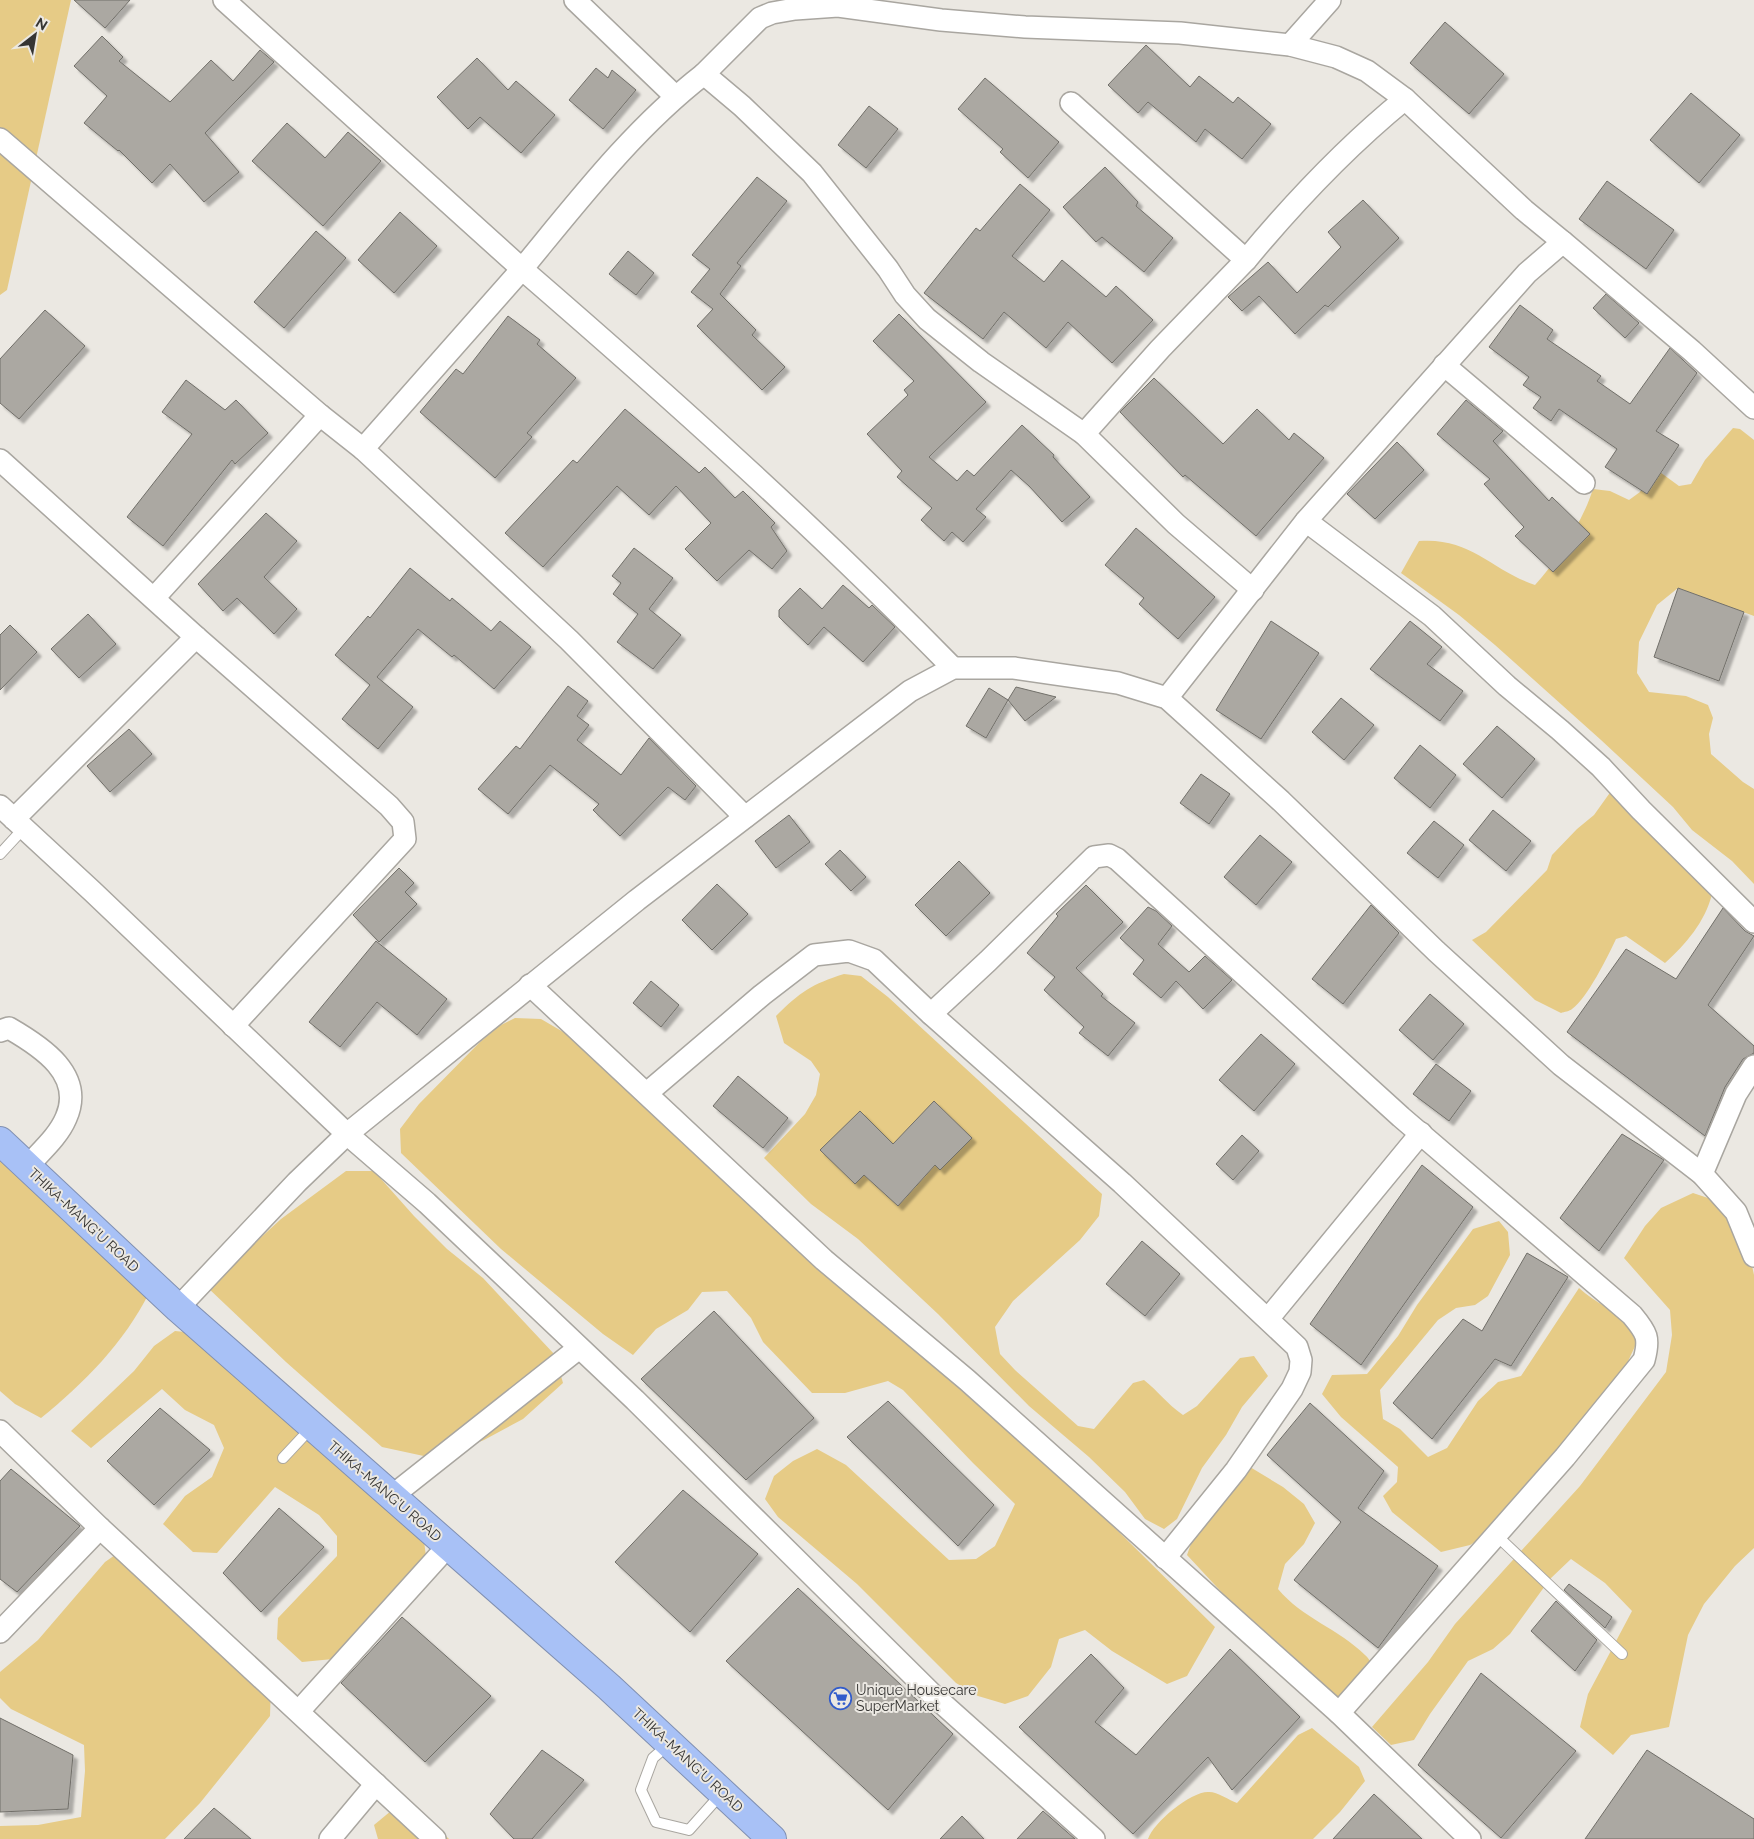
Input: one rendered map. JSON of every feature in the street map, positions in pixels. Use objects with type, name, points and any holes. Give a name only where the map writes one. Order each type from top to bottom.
[{"type":"highway","name":"THIKA-MANG'U ROAD","points":[[0,1141],[178,1308],[609,1686],[772,1839]]},
{"type":"street","points":[[224,0],[522,269],[739,461],[888,601],[953,668]]},
{"type":"street","points":[[575,0],[676,96]]},
{"type":"street","points":[[1290,45],[1330,0]]},
{"type":"street","points":[[363,449],[522,269],[612,162],[676,96],[704,74],[749,27],[772,13],[795,9],[838,6],[941,10],[1025,27],[1180,33],[1290,45],[1336,57],[1367,71],[1406,99],[1524,210],[1692,351],[1754,408]]},
{"type":"street","points":[[704,74],[742,106],[812,174],[888,269],[905,295],[927,319],[981,362],[1084,434],[1176,524],[1253,590]]},
{"type":"street","points":[[1084,434],[1160,348],[1246,260],[1313,181],[1378,121],[1406,99]]},
{"type":"street","points":[[1071,103],[1246,260]]},
{"type":"street","points":[[0,139],[320,415],[363,449],[569,640],[745,817]]},
{"type":"street","points":[[1167,698],[1306,521],[1527,273],[1563,242]]},
{"type":"street","points":[[1444,365],[1584,483]]},
{"type":"street","points":[[154,598],[320,415]]},
{"type":"street","points":[[0,460],[196,637],[390,806],[403,822],[406,831],[405,839],[233,1026]]},
{"type":"street","points":[[1306,521],[1432,616],[1507,686],[1560,730],[1601,767],[1661,830],[1754,922]]},
{"type":"street","points":[[196,637],[13,818],[347,1134],[427,1203],[579,1348],[934,1696],[1094,1839]]},
{"type":"street","points":[[178,1308],[297,1182],[347,1134],[530,985],[745,817],[910,691],[953,668],[1014,668],[1118,683],[1167,698],[1281,801],[1436,951],[1561,1065],[1702,1174],[1736,1212],[1754,1256]]},
{"type":"street","points":[[931,1014],[1094,857],[1110,855],[1117,858],[1421,1134],[1632,1315],[1645,1330],[1648,1344],[1644,1360],[1565,1457],[1495,1534],[1339,1713]]},
{"type":"street","points":[[647,1093],[762,995],[814,955],[849,951],[874,960],[931,1014],[1122,1183],[1297,1347],[1301,1360],[1300,1372],[1292,1389],[1246,1456],[1166,1558]]},
{"type":"street","points":[[530,985],[824,1260],[967,1380],[1339,1713],[1470,1839]]},
{"type":"street","points":[[0,1032],[9,1028],[32,1041],[64,1071],[72,1096],[66,1119],[53,1138],[27,1167]]},
{"type":"street","points":[[1702,1174],[1736,1094],[1754,1066]]},
{"type":"street","points":[[1268,1319],[1421,1134]]},
{"type":"street","points":[[392,1496],[579,1348]]},
{"type":"street","points":[[0,1431],[100,1528],[435,1839]]},
{"type":"street","points":[[0,1632],[100,1528]]},
{"type":"street","points":[[299,1711],[448,1546]]},
{"type":"street","points":[[330,1839],[376,1784]]},
{"type":"lane","points":[[0,854],[13,818]]},
{"type":"lane","points":[[283,1458],[312,1426]]},
{"type":"lane","points":[[1495,1534],[1622,1654]]},
{"type":"lane","points":[[670,1743],[653,1758],[641,1790],[656,1822],[689,1830],[722,1792]]},
{"type":"shaded area","points":[[0,0],[71,0],[7,290],[0,295]]},
{"type":"shaded area","points":[[1733,428],[1740,429],[1754,440],[1754,616],[1678,588],[1657,605],[1639,642],[1637,673],[1649,692],[1686,696],[1708,705],[1713,718],[1709,734],[1711,754],[1743,782],[1754,789],[1754,884],[1732,861],[1692,830],[1673,807],[1495,645],[1459,615],[1401,573],[1419,541],[1437,541],[1467,549],[1520,579],[1535,585],[1569,540],[1583,514],[1593,489],[1610,491],[1629,500],[1640,492],[1653,467],[1679,486],[1691,484],[1705,460]]},
{"type":"shaded area","points":[[1614,787],[1712,894],[1705,914],[1694,932],[1665,963],[1626,936],[1616,939],[1597,977],[1584,996],[1571,1010],[1561,1013],[1535,1000],[1472,940],[1486,932],[1547,870],[1552,855],[1577,829],[1594,815]]},
{"type":"shaded area","points":[[844,974],[861,976],[888,997],[1102,1194],[1099,1216],[1080,1240],[1013,1301],[995,1327],[1000,1354],[1015,1370],[1078,1426],[1094,1429],[1133,1383],[1144,1380],[1183,1415],[1197,1406],[1240,1358],[1254,1356],[1268,1376],[1242,1407],[1226,1435],[1202,1468],[1177,1519],[1164,1529],[1145,1519],[1125,1492],[1089,1457],[1029,1406],[938,1314],[858,1239],[811,1204],[764,1158],[805,1114],[816,1095],[820,1074],[811,1061],[784,1043],[776,1016],[807,990],[823,981]]},
{"type":"shaded area","points":[[515,1018],[541,1019],[577,1040],[929,1344],[1215,1627],[1187,1676],[1167,1684],[1112,1651],[1085,1630],[1059,1639],[1051,1667],[1028,1696],[1005,1704],[978,1696],[956,1683],[857,1584],[778,1517],[765,1499],[774,1476],[793,1461],[817,1449],[846,1465],[949,1560],[976,1559],[995,1546],[1015,1504],[903,1390],[888,1381],[845,1393],[812,1393],[763,1342],[751,1318],[727,1291],[702,1292],[688,1310],[656,1329],[633,1355],[603,1334],[501,1249],[401,1153],[400,1129],[419,1104],[479,1043],[499,1026]]},
{"type":"shaded area","points":[[0,1154],[149,1293],[128,1329],[102,1361],[41,1418],[15,1404],[0,1391]]},
{"type":"shaded area","points":[[346,1171],[374,1171],[414,1216],[447,1249],[483,1278],[555,1355],[563,1383],[523,1419],[484,1440],[453,1453],[433,1458],[382,1447],[286,1362],[207,1287],[281,1219]]},
{"type":"shaded area","points":[[1693,1193],[1726,1204],[1746,1237],[1754,1275],[1754,1548],[1735,1566],[1704,1604],[1688,1635],[1669,1727],[1631,1735],[1613,1755],[1580,1727],[1588,1694],[1632,1611],[1605,1583],[1571,1559],[1550,1579],[1510,1634],[1493,1649],[1468,1661],[1414,1740],[1391,1745],[1372,1727],[1428,1662],[1455,1624],[1580,1486],[1666,1372],[1672,1335],[1670,1310],[1624,1258],[1645,1226],[1661,1208]]},
{"type":"shaded area","points":[[1499,1221],[1508,1232],[1510,1255],[1488,1296],[1475,1305],[1456,1308],[1438,1320],[1380,1390],[1383,1419],[1400,1429],[1428,1457],[1447,1448],[1478,1401],[1498,1382],[1521,1376],[1579,1288],[1598,1302],[1634,1322],[1637,1342],[1616,1387],[1492,1532],[1470,1545],[1441,1552],[1392,1512],[1383,1496],[1397,1482],[1398,1467],[1341,1417],[1322,1394],[1332,1375],[1367,1374],[1398,1336],[1417,1305],[1473,1229]]},
{"type":"shaded area","points":[[175,1331],[195,1333],[424,1541],[427,1564],[333,1659],[302,1662],[277,1639],[278,1618],[337,1556],[337,1536],[319,1515],[275,1487],[217,1553],[193,1552],[163,1524],[185,1496],[212,1477],[224,1448],[214,1425],[185,1410],[162,1389],[91,1448],[71,1431],[134,1371],[154,1346]]},
{"type":"shaded area","points":[[1245,1464],[1283,1487],[1304,1504],[1315,1523],[1304,1544],[1285,1564],[1278,1589],[1298,1608],[1355,1646],[1369,1659],[1378,1675],[1345,1706],[1267,1641],[1187,1555],[1193,1538]]},
{"type":"shaded area","points":[[128,1546],[271,1686],[270,1716],[200,1803],[165,1839],[0,1839],[0,1826],[38,1825],[81,1817],[85,1771],[84,1745],[11,1709],[0,1698],[0,1672],[38,1640],[105,1562]]},
{"type":"shaded area","points":[[1312,1728],[1359,1767],[1365,1781],[1340,1812],[1313,1839],[1148,1839],[1157,1824],[1183,1802],[1200,1793],[1215,1793],[1237,1803],[1298,1735]]},
{"type":"shaded area","points":[[403,1801],[417,1808],[449,1839],[378,1839],[374,1825]]},
{"type":"building","points":[[74,0],[130,0],[105,28]]},
{"type":"building","points":[[1445,22],[1504,74],[1469,114],[1410,63]]},
{"type":"building","points":[[102,36],[123,57],[119,61],[170,102],[211,60],[233,81],[260,50],[274,62],[205,133],[239,172],[204,202],[170,164],[152,183],[119,150],[84,123],[107,96],[74,66]]},
{"type":"building","points":[[1146,45],[1190,87],[1199,76],[1233,103],[1238,97],[1271,124],[1242,159],[1205,129],[1196,142],[1148,102],[1138,113],[1108,85]]},
{"type":"building","points":[[477,58],[508,90],[516,81],[555,115],[521,153],[480,117],[468,129],[437,97]]},
{"type":"building","points":[[596,68],[608,78],[612,70],[636,90],[603,129],[569,100]]},
{"type":"building","points":[[985,78],[1059,142],[1028,178],[1000,152],[1003,149],[958,109]]},
{"type":"building","points":[[1691,93],[1740,135],[1699,183],[1650,140]]},
{"type":"building","points":[[869,106],[898,129],[866,168],[838,145]]},
{"type":"building","points":[[287,123],[325,158],[348,132],[381,161],[323,226],[252,161]]},
{"type":"building","points":[[1105,167],[1138,202],[1136,206],[1173,238],[1144,272],[1102,237],[1096,242],[1063,207]]},
{"type":"building","points":[[757,177],[787,201],[737,263],[741,266],[720,294],[756,330],[752,335],[785,367],[762,390],[697,326],[713,309],[691,292],[710,269],[692,255]]},
{"type":"building","points":[[1607,181],[1674,230],[1646,269],[1579,219]]},
{"type":"building","points":[[1020,184],[1050,210],[1012,256],[1044,282],[1062,260],[1106,297],[1116,286],[1153,320],[1112,363],[1068,322],[1046,348],[1004,312],[983,339],[924,293],[976,228],[980,231]]},
{"type":"building","points":[[1363,200],[1399,238],[1328,307],[1325,305],[1295,334],[1259,296],[1242,311],[1228,297],[1268,262],[1297,293],[1341,247],[1328,232]]},
{"type":"building","points":[[400,212],[437,246],[394,293],[358,260]]},
{"type":"building","points":[[316,231],[346,258],[284,328],[254,302]]},
{"type":"building","points":[[628,251],[654,273],[636,295],[609,274]]},
{"type":"building","points":[[1606,294],[1639,323],[1625,338],[1593,308]]},
{"type":"building","points":[[1520,305],[1553,330],[1547,339],[1601,376],[1597,381],[1630,404],[1670,348],[1697,373],[1656,431],[1679,445],[1647,494],[1605,467],[1617,449],[1559,409],[1551,421],[1533,408],[1541,397],[1523,385],[1529,377],[1489,347]]},
{"type":"building","points":[[45,310],[85,346],[19,419],[0,403],[0,359]]},
{"type":"building","points":[[899,314],[986,402],[929,457],[957,481],[967,470],[974,476],[1022,425],[1054,455],[1053,457],[1090,497],[1062,522],[1029,486],[1011,470],[976,509],[986,517],[963,542],[952,532],[944,541],[921,520],[932,508],[897,477],[902,471],[867,434],[908,395],[904,390],[914,381],[873,341]]},
{"type":"building","points":[[508,316],[540,340],[537,344],[576,378],[527,433],[532,437],[495,478],[420,412],[456,369],[463,374]]},
{"type":"building","points":[[1154,378],[1223,444],[1257,409],[1289,440],[1294,433],[1324,458],[1256,536],[1185,475],[1183,477],[1120,412]]},
{"type":"building","points":[[186,380],[225,410],[236,400],[268,433],[235,464],[232,460],[163,546],[127,517],[192,434],[162,412]]},
{"type":"building","points":[[1466,400],[1503,431],[1493,441],[1549,501],[1552,497],[1590,534],[1553,572],[1515,536],[1524,527],[1484,484],[1490,479],[1437,434]]},
{"type":"building","points":[[625,409],[699,473],[705,467],[735,498],[743,491],[775,523],[771,527],[787,551],[772,569],[749,550],[717,581],[685,549],[711,523],[676,486],[649,515],[617,486],[543,567],[505,533],[573,460],[577,463]]},
{"type":"building","points":[[1397,442],[1424,470],[1375,519],[1347,494]]},
{"type":"building","points":[[266,513],[297,541],[264,577],[297,609],[274,634],[237,598],[223,611],[198,584]]},
{"type":"building","points":[[1136,528],[1215,597],[1178,639],[1139,604],[1144,598],[1105,565]]},
{"type":"building","points":[[634,548],[673,578],[649,609],[681,635],[653,669],[617,642],[638,614],[613,594],[621,583],[612,576]]},
{"type":"building","points":[[410,568],[450,601],[452,598],[491,631],[500,621],[531,647],[494,689],[454,655],[452,657],[418,629],[377,677],[413,707],[378,749],[342,719],[370,685],[335,655],[368,616],[370,618]]},
{"type":"building","points":[[843,585],[869,608],[872,605],[895,627],[863,662],[824,627],[808,645],[779,617],[779,610],[800,588],[822,609]]},
{"type":"building","points":[[1678,588],[1744,612],[1719,681],[1654,657]]},
{"type":"building","points":[[88,614],[116,644],[79,678],[51,649]]},
{"type":"building","points":[[1271,621],[1319,653],[1261,739],[1216,710]]},
{"type":"building","points":[[1410,621],[1442,647],[1427,664],[1463,691],[1440,721],[1370,669]]},
{"type":"building","points":[[10,625],[37,652],[0,690],[0,635]]},
{"type":"building","points":[[568,686],[588,701],[577,716],[589,725],[577,740],[621,775],[649,738],[696,786],[685,800],[668,787],[620,836],[593,810],[599,804],[550,765],[508,814],[478,789],[516,746],[520,749]]},
{"type":"building","points":[[1016,687],[1056,697],[1025,721],[1008,700]]},
{"type":"building","points":[[989,688],[1008,700],[986,738],[966,726]]},
{"type":"building","points":[[1341,698],[1374,725],[1344,760],[1312,732]]},
{"type":"building","points":[[1497,726],[1535,759],[1502,798],[1463,764]]},
{"type":"building","points":[[129,729],[152,754],[110,792],[87,766]]},
{"type":"building","points":[[1420,745],[1456,775],[1430,808],[1394,778]]},
{"type":"building","points":[[1201,774],[1230,794],[1209,824],[1180,803]]},
{"type":"building","points":[[1493,810],[1531,841],[1506,871],[1469,840]]},
{"type":"building","points":[[789,815],[810,842],[776,868],[755,841]]},
{"type":"building","points":[[1434,821],[1464,845],[1438,878],[1407,853]]},
{"type":"building","points":[[1260,835],[1292,862],[1256,905],[1224,877]]},
{"type":"building","points":[[840,850],[866,877],[851,891],[825,864]]},
{"type":"building","points":[[959,861],[990,893],[946,936],[915,905]]},
{"type":"building","points":[[399,868],[414,883],[405,892],[417,904],[379,942],[353,915]]},
{"type":"building","points":[[717,884],[748,914],[712,950],[682,920]]},
{"type":"building","points":[[1086,885],[1123,922],[1076,968],[1103,994],[1101,996],[1135,1023],[1108,1056],[1079,1033],[1084,1027],[1044,990],[1055,977],[1027,953],[1058,916],[1056,914]]},
{"type":"building","points":[[1371,905],[1399,933],[1343,1004],[1312,979]]},
{"type":"building","points":[[1148,907],[1156,911],[1172,926],[1158,944],[1189,972],[1205,956],[1232,980],[1203,1009],[1176,981],[1161,998],[1133,974],[1144,960],[1120,938]]},
{"type":"building","points":[[1723,908],[1745,931],[1754,936],[1708,1005],[1754,1046],[1754,1053],[1743,1059],[1725,1087],[1705,1136],[1567,1032],[1626,949],[1676,979]]},
{"type":"building","points":[[376,941],[447,999],[417,1035],[377,1002],[340,1047],[309,1022]]},
{"type":"building","points":[[651,981],[679,1005],[661,1027],[633,1003]]},
{"type":"building","points":[[1430,994],[1464,1024],[1433,1060],[1399,1030]]},
{"type":"building","points":[[1261,1034],[1295,1064],[1254,1111],[1219,1080]]},
{"type":"building","points":[[1436,1064],[1471,1091],[1449,1121],[1413,1094]]},
{"type":"building","points":[[738,1076],[788,1118],[763,1148],[713,1106]]},
{"type":"building","points":[[934,1101],[972,1138],[940,1170],[935,1165],[898,1206],[864,1175],[855,1184],[820,1150],[860,1111],[893,1144]]},
{"type":"building","points":[[1622,1134],[1664,1160],[1599,1251],[1560,1218]]},
{"type":"building","points":[[1242,1135],[1259,1151],[1233,1180],[1216,1164]]},
{"type":"building","points":[[1422,1165],[1473,1207],[1361,1365],[1310,1324]]},
{"type":"building","points":[[1142,1241],[1180,1274],[1145,1316],[1106,1284]]},
{"type":"building","points":[[1527,1253],[1568,1277],[1511,1366],[1495,1359],[1432,1439],[1393,1403],[1463,1319],[1482,1331]]},
{"type":"building","points":[[714,1311],[814,1418],[746,1480],[641,1379]]},
{"type":"building","points":[[888,1401],[994,1505],[958,1546],[847,1437]]},
{"type":"building","points":[[1310,1403],[1384,1471],[1358,1508],[1438,1566],[1378,1648],[1294,1580],[1341,1522],[1267,1455]]},
{"type":"building","points":[[160,1408],[210,1450],[154,1505],[107,1461]]},
{"type":"building","points":[[11,1469],[80,1526],[17,1592],[0,1579],[0,1481]]},
{"type":"building","points":[[683,1490],[758,1554],[690,1632],[615,1562]]},
{"type":"building","points":[[279,1508],[324,1547],[261,1612],[223,1573]]},
{"type":"building","points":[[1569,1584],[1612,1617],[1605,1628],[1564,1590]]},
{"type":"building","name":"Unique Housecare SuperMarket","points":[[798,1588],[953,1734],[888,1810],[726,1661]]},
{"type":"building","points":[[1556,1601],[1597,1640],[1575,1671],[1531,1631]]},
{"type":"building","points":[[402,1617],[491,1696],[425,1762],[341,1683]]},
{"type":"building","points":[[1230,1649],[1300,1717],[1232,1790],[1208,1757],[1133,1834],[1019,1727],[1091,1654],[1124,1688],[1095,1722],[1136,1755]]},
{"type":"building","points":[[1481,1673],[1576,1751],[1501,1838],[1418,1765]]},
{"type":"building","points":[[0,1718],[73,1755],[68,1809],[0,1812]]},
{"type":"building","points":[[542,1750],[584,1780],[532,1839],[514,1839],[490,1814]]},
{"type":"building","points":[[1647,1750],[1754,1819],[1754,1839],[1585,1839]]},
{"type":"building","points":[[1374,1794],[1422,1839],[1333,1839]]},
{"type":"building","points":[[214,1808],[251,1839],[184,1839]]},
{"type":"building","points":[[1043,1811],[1075,1839],[1017,1839]]},
{"type":"building","points":[[962,1816],[984,1839],[940,1839]]},
{"type":"place","name":"Unique Housecare SuperMarket","points":[[840,1698]]}]
